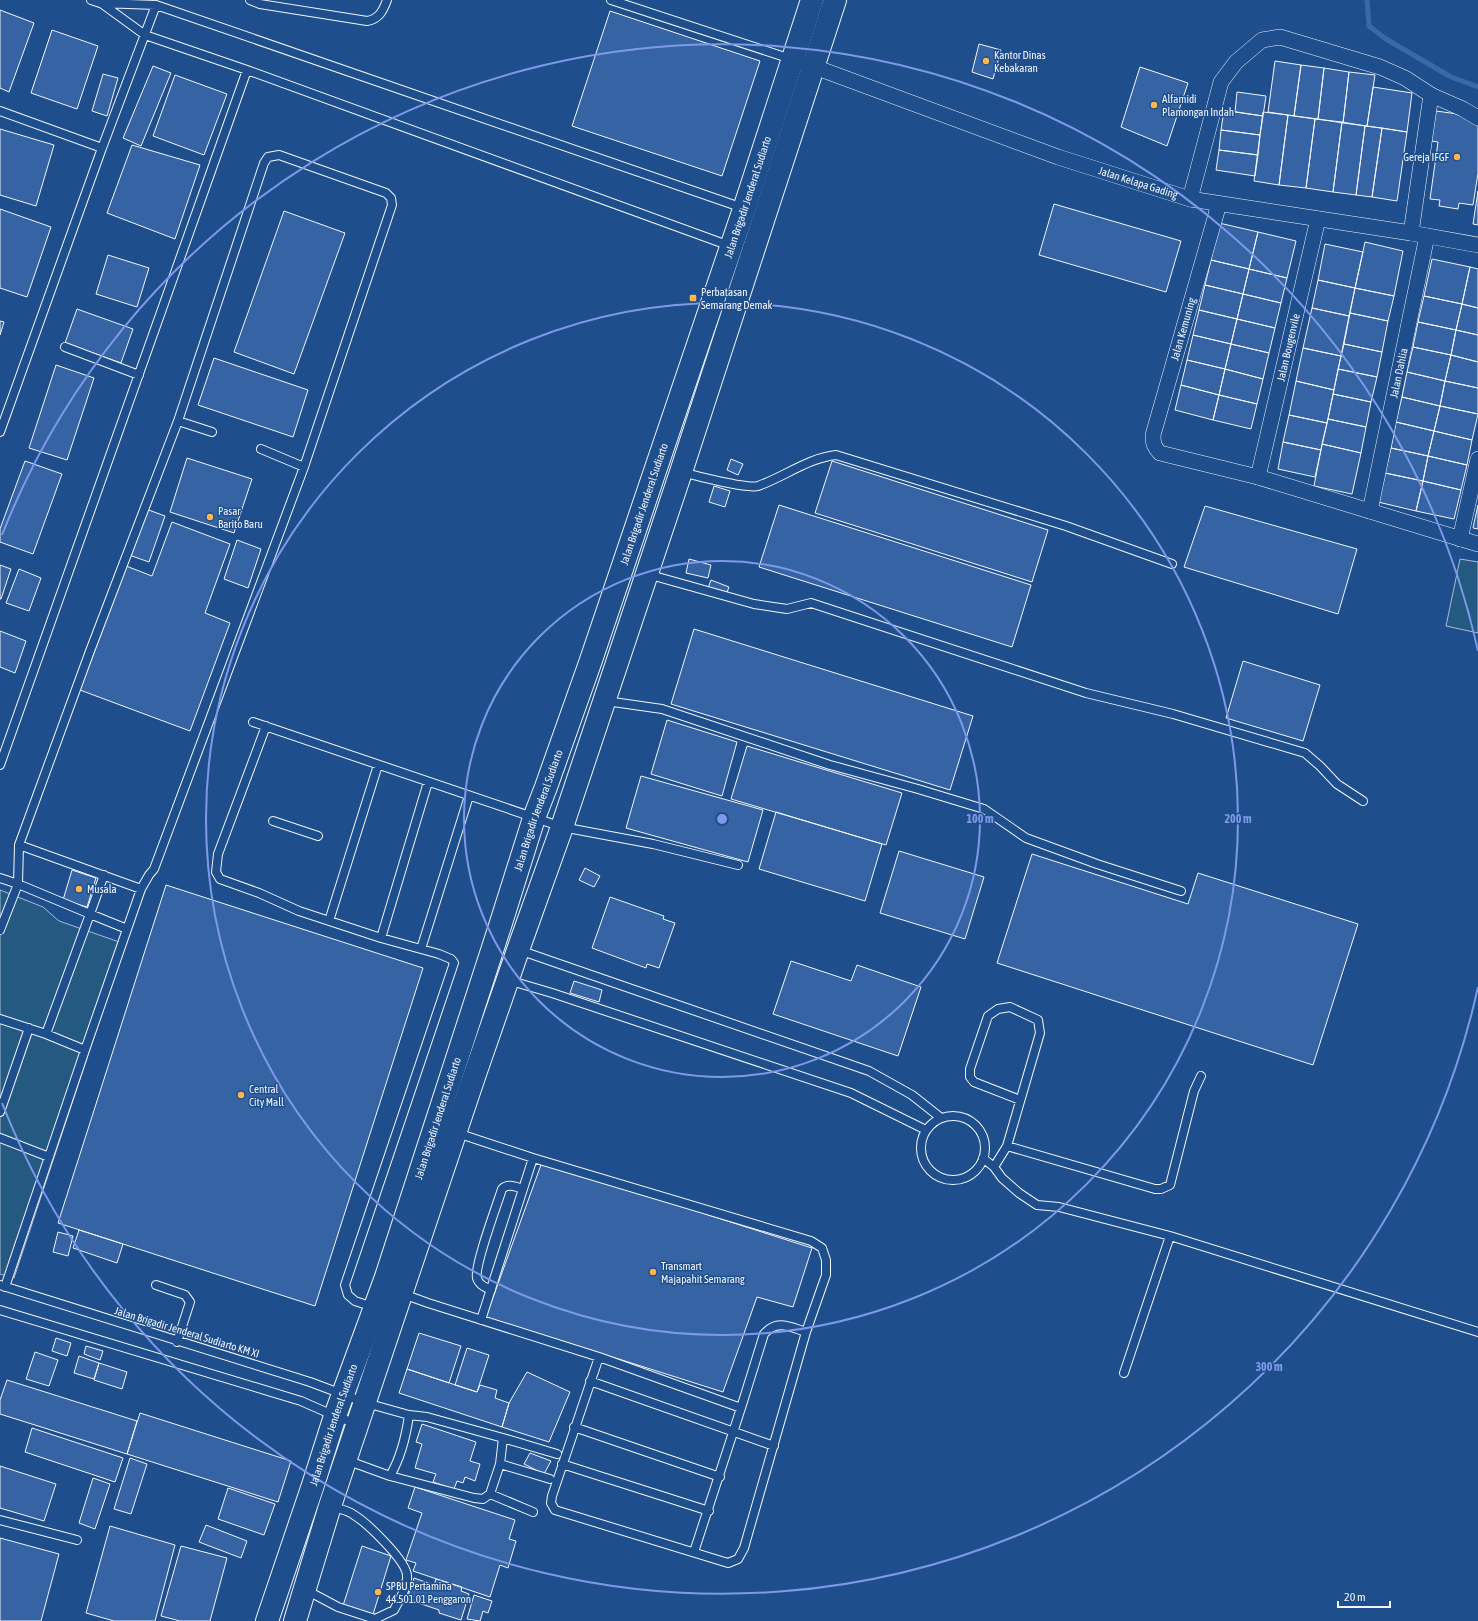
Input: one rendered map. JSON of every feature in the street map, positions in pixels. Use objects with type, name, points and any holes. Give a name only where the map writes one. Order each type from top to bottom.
[{"type":"main road","name":"Jalan Brigadir Jenderal Sudiarto","points":[[267,1621],[311,1492],[334,1416],[374,1307],[450,1082],[534,818],[590,663],[744,209],[812,0]]},
{"type":"main road","name":"Jalan Brigadir Jenderal Sudiarto","points":[[295,1621],[330,1506],[518,950],[562,827],[681,472],[835,0]]},
{"type":"street","points":[[1190,199],[1221,82],[1236,62],[1262,40],[1280,37],[1380,67],[1405,78],[1431,95],[1463,109],[1478,118]]},
{"type":"street","name":"Jalan Kelapa Gading","points":[[792,60],[813,65],[1058,158],[1190,199],[1411,233],[1478,245]]},
{"type":"street","points":[[1411,233],[1431,95]]},
{"type":"street","name":"Jalan Kemuning","points":[[1219,204],[1153,435],[1153,444],[1160,453],[1258,477]]},
{"type":"street","name":"Jalan Bougenvile","points":[[1258,477],[1318,219]]},
{"type":"street","name":"Jalan Dahlia","points":[[1370,511],[1427,236]]},
{"type":"street","points":[[1460,539],[1478,459]]},
{"type":"street","points":[[1258,477],[1478,544]]},
{"type":"lane","points":[[91,0],[100,3],[156,5],[744,209]]},
{"type":"lane","points":[[250,0],[260,4],[367,21],[375,20],[383,11],[387,0]]},
{"type":"lane","points":[[611,0],[792,60]]},
{"type":"lane","points":[[100,3],[145,35],[247,70],[731,246]]},
{"type":"lane","points":[[0,432],[102,148],[156,5]]},
{"type":"lane","points":[[0,765],[247,70]]},
{"type":"lane","points":[[0,111],[102,148]]},
{"type":"lane","points":[[0,930],[18,884],[19,845],[90,651],[178,421],[264,163],[268,157],[279,155],[386,192],[391,198],[392,205],[304,467],[154,869],[149,875],[142,889],[49,1157],[2,1286]]},
{"type":"lane","points":[[65,347],[139,375]]},
{"type":"lane","points":[[178,421],[212,432]]},
{"type":"lane","points":[[261,449],[304,467]]},
{"type":"lane","points":[[681,472],[725,483],[757,487],[820,458],[836,455],[1066,526],[1172,564]]},
{"type":"lane","points":[[646,574],[754,604],[786,609],[811,603],[1086,693],[1173,714],[1272,742],[1305,753],[1337,784],[1363,801]]},
{"type":"lane","points":[[604,700],[662,709],[830,765],[984,809],[1026,838],[1097,864],[1182,891]]},
{"type":"lane","points":[[253,722],[378,766],[562,827],[653,844],[738,865]]},
{"type":"lane","points":[[266,726],[218,854],[216,872],[220,879],[328,921],[381,938],[440,954],[451,959],[454,963],[345,1285],[348,1295],[355,1301],[374,1307]]},
{"type":"lane","points":[[328,921],[378,766]]},
{"type":"lane","points":[[381,938],[428,782]]},
{"type":"lane","points":[[421,949],[469,796]]},
{"type":"lane","points":[[274,821],[318,836]]},
{"type":"lane","points":[[19,845],[142,889]]},
{"type":"lane","points":[[46,1034],[104,876]]},
{"type":"lane","points":[[0,878],[128,929]]},
{"type":"lane","points":[[518,950],[869,1071],[912,1095],[941,1118]]},
{"type":"lane","points":[[508,980],[552,993],[851,1093],[926,1130]]},
{"type":"lane","points":[[994,1168],[1007,1146],[1040,1033],[1038,1020],[1010,1007],[998,1009],[988,1016],[970,1070],[970,1078],[974,1082],[1020,1100]]},
{"type":"lane","points":[[0,1019],[46,1034],[85,1050]]},
{"type":"lane","points":[[0,1112],[29,1028]]},
{"type":"lane","points":[[1007,1146],[1155,1189],[1161,1189],[1170,1185],[1194,1091],[1201,1076]]},
{"type":"lane","points":[[950,1116],[958,1116],[974,1124],[983,1138],[984,1148],[983,1158],[978,1167],[971,1174],[960,1179],[947,1180],[935,1175],[927,1166],[922,1155],[921,1142],[926,1130],[941,1118],[950,1116]]},
{"type":"lane","points":[[456,1132],[533,1158],[804,1238],[822,1248],[826,1260],[826,1275],[806,1332],[744,1548],[738,1559],[728,1563],[555,1510],[551,1503],[552,1496],[574,1427],[599,1357]]},
{"type":"lane","points":[[0,1138],[49,1157]]},
{"type":"lane","points":[[480,1320],[533,1158]]},
{"type":"lane","points":[[983,1158],[1019,1193],[1038,1205],[1059,1206],[1170,1236],[1478,1332]]},
{"type":"lane","points":[[490,1290],[479,1283],[476,1276],[478,1263],[502,1189],[508,1185],[523,1189]]},
{"type":"lane","points":[[1124,1373],[1170,1236]]},
{"type":"lane","points":[[156,1285],[185,1295],[190,1302],[177,1342]]},
{"type":"lane","name":"Jalan Brigadir Jenderal Sudiarto KM XI","points":[[2,1286],[177,1342],[310,1382],[366,1403],[409,1415],[427,1416],[557,1454]]},
{"type":"lane","points":[[402,1293],[480,1320],[599,1357],[741,1408]]},
{"type":"lane","points":[[0,1311],[301,1401],[334,1416],[358,1424]]},
{"type":"lane","points":[[694,1552],[720,1477],[764,1334],[769,1328],[779,1324],[806,1332]]},
{"type":"lane","points":[[590,1381],[774,1446]]},
{"type":"lane","points":[[390,1476],[397,1464],[406,1436],[409,1415]]},
{"type":"lane","points":[[574,1427],[720,1477]]},
{"type":"lane","points":[[346,1460],[390,1476],[483,1499],[490,1494],[500,1464],[503,1438]]},
{"type":"lane","points":[[500,1464],[550,1480]]},
{"type":"lane","points":[[562,1464],[709,1510]]},
{"type":"lane","points":[[490,1494],[533,1512]]},
{"type":"lane","points":[[304,1589],[338,1607],[375,1619],[394,1610],[406,1584],[407,1576],[404,1566],[383,1540],[353,1514],[330,1506]]},
{"type":"lane","points":[[0,1520],[77,1540]]},
{"type":"shaded area","points":[[1460,559],[1478,562],[1478,633],[1446,626]]},
{"type":"shaded area","points":[[0,890],[43,907],[59,921],[125,944],[14,1278],[0,1274]]},
{"type":"building","points":[[0,10],[34,23],[9,92],[0,88]]},
{"type":"building","points":[[610,11],[760,61],[722,176],[572,126]]},
{"type":"building","points":[[52,30],[98,46],[77,109],[31,93]]},
{"type":"building","name":"Kantor Dinas Kebakaran","points":[[979,44],[1001,50],[993,79],[972,72]]},
{"type":"building","points":[[1275,61],[1301,65],[1294,116],[1268,112]]},
{"type":"building","points":[[1301,65],[1324,68],[1318,119],[1294,116]]},
{"type":"building","points":[[153,66],[171,73],[141,146],[123,138]]},
{"type":"building","name":"Alfamidi Plamongan Indah","points":[[1140,67],[1188,83],[1167,146],[1121,127]]},
{"type":"building","points":[[1324,68],[1349,72],[1343,123],[1318,119]]},
{"type":"building","points":[[1349,72],[1375,75],[1367,126],[1343,123]]},
{"type":"building","points":[[103,74],[118,78],[107,116],[92,111]]},
{"type":"building","points":[[175,75],[227,94],[204,155],[153,136]]},
{"type":"building","points":[[1373,87],[1412,93],[1407,132],[1367,126]]},
{"type":"building","points":[[1237,92],[1266,96],[1263,116],[1235,112]]},
{"type":"building","points":[[1224,110],[1263,116],[1260,135],[1221,130]]},
{"type":"building","name":"Gereja IFGF","points":[[1436,111],[1465,115],[1478,123],[1478,173],[1473,205],[1459,203],[1458,209],[1439,206],[1440,200],[1430,199],[1438,142],[1431,141]]},
{"type":"building","points":[[1263,112],[1288,115],[1279,185],[1254,181]]},
{"type":"building","points":[[1288,115],[1315,119],[1306,188],[1279,185]]},
{"type":"building","points":[[1315,119],[1342,122],[1333,192],[1306,188]]},
{"type":"building","points":[[1342,122],[1365,126],[1356,195],[1333,192]]},
{"type":"building","points":[[1365,126],[1382,128],[1372,197],[1356,195]]},
{"type":"building","points":[[1382,128],[1407,132],[1397,201],[1372,197]]},
{"type":"building","points":[[0,129],[54,145],[36,206],[0,195]]},
{"type":"building","points":[[1221,130],[1260,135],[1258,155],[1219,150]]},
{"type":"building","points":[[132,145],[200,165],[175,239],[107,213]]},
{"type":"building","points":[[1219,150],[1258,155],[1255,176],[1216,170]]},
{"type":"building","points":[[1478,191],[1478,225],[1473,224]]},
{"type":"building","points":[[1054,204],[1181,241],[1166,292],[1039,255]]},
{"type":"building","points":[[0,209],[51,227],[27,297],[0,288]]},
{"type":"building","points":[[284,211],[345,233],[294,374],[234,352]]},
{"type":"building","points":[[1219,223],[1258,232],[1249,269],[1211,260]]},
{"type":"building","points":[[1258,232],[1296,241],[1287,278],[1249,269]]},
{"type":"building","points":[[1365,242],[1403,251],[1394,296],[1355,288]]},
{"type":"building","points":[[1325,244],[1363,252],[1355,288],[1318,280]]},
{"type":"building","points":[[108,255],[149,268],[137,307],[96,294]]},
{"type":"building","points":[[1432,259],[1470,267],[1462,304],[1424,296]]},
{"type":"building","points":[[1211,260],[1249,269],[1243,294],[1205,285]]},
{"type":"building","points":[[1470,267],[1478,269],[1478,308],[1462,304]]},
{"type":"building","points":[[1249,269],[1287,278],[1281,303],[1243,294]]},
{"type":"building","points":[[1318,280],[1355,288],[1349,316],[1312,308]]},
{"type":"building","points":[[1205,285],[1243,294],[1237,319],[1199,310]]},
{"type":"building","points":[[1355,288],[1394,296],[1388,321],[1350,313]]},
{"type":"building","points":[[1243,294],[1281,303],[1275,328],[1237,319]]},
{"type":"building","points":[[1424,296],[1462,304],[1456,330],[1418,322]]},
{"type":"building","points":[[1462,304],[1478,308],[1478,335],[1456,330]]},
{"type":"building","points":[[1312,308],[1349,316],[1341,356],[1303,348]]},
{"type":"building","points":[[77,309],[133,329],[121,363],[65,343]]},
{"type":"building","points":[[1199,310],[1237,319],[1231,344],[1193,335]]},
{"type":"building","points":[[1350,313],[1388,321],[1382,352],[1344,344]]},
{"type":"building","points":[[1237,319],[1275,328],[1269,353],[1231,344]]},
{"type":"building","points":[[0,321],[4,322],[0,335]]},
{"type":"building","points":[[1418,322],[1456,330],[1451,355],[1413,347]]},
{"type":"building","points":[[1456,330],[1478,335],[1478,362],[1451,355]]},
{"type":"building","points":[[1193,335],[1231,344],[1225,369],[1187,360]]},
{"type":"building","points":[[1231,344],[1269,353],[1263,379],[1225,369]]},
{"type":"building","points":[[1344,344],[1382,352],[1377,377],[1338,369]]},
{"type":"building","points":[[1413,347],[1451,355],[1445,381],[1407,372]]},
{"type":"building","points":[[1303,348],[1341,356],[1334,390],[1296,381]]},
{"type":"building","points":[[1451,355],[1478,362],[1478,388],[1445,381]]},
{"type":"building","points":[[214,358],[308,390],[293,437],[198,405]]},
{"type":"building","points":[[1187,360],[1225,369],[1219,395],[1181,385]]},
{"type":"building","points":[[56,365],[94,378],[67,460],[29,448]]},
{"type":"building","points":[[1225,369],[1263,379],[1257,404],[1219,395]]},
{"type":"building","points":[[1338,369],[1377,377],[1371,402],[1333,394]]},
{"type":"building","points":[[1407,372],[1445,381],[1440,406],[1402,397]]},
{"type":"building","points":[[1296,381],[1334,390],[1327,423],[1289,415]]},
{"type":"building","points":[[1445,381],[1478,388],[1478,414],[1440,406]]},
{"type":"building","points":[[1181,385],[1219,395],[1213,420],[1175,410]]},
{"type":"building","points":[[1333,394],[1371,402],[1366,427],[1328,419]]},
{"type":"building","points":[[1219,395],[1257,404],[1251,429],[1213,420]]},
{"type":"building","points":[[1402,397],[1440,406],[1434,431],[1396,422]]},
{"type":"building","points":[[1440,406],[1478,414],[1472,440],[1434,431]]},
{"type":"building","points":[[1289,415],[1327,423],[1321,450],[1283,442]]},
{"type":"building","points":[[1328,419],[1366,427],[1361,453],[1322,444]]},
{"type":"building","points":[[1396,422],[1434,431],[1428,456],[1391,448]]},
{"type":"building","points":[[1434,431],[1472,440],[1467,465],[1428,456]]},
{"type":"building","points":[[1283,442],[1321,450],[1315,477],[1278,469]]},
{"type":"building","points":[[1322,444],[1361,453],[1352,494],[1314,486]]},
{"type":"building","points":[[1391,448],[1428,456],[1423,481],[1385,473]]},
{"type":"building","points":[[1428,456],[1467,465],[1461,490],[1423,481]]},
{"type":"building","points":[[187,458],[252,479],[234,533],[170,512]]},
{"type":"building","points":[[731,459],[743,464],[738,475],[727,470]]},
{"type":"building","points":[[25,461],[62,474],[33,554],[0,542],[0,529]]},
{"type":"building","points":[[832,461],[1048,530],[1032,582],[815,513]]},
{"type":"building","points":[[1385,473],[1423,481],[1416,511],[1378,502]]},
{"type":"building","points":[[1423,481],[1461,490],[1454,519],[1416,511]]},
{"type":"building","points":[[714,486],[730,491],[725,507],[709,502]]},
{"type":"building","points":[[779,505],[1031,585],[1012,647],[759,567]]},
{"type":"building","points":[[1478,505],[1478,529],[1473,528]]},
{"type":"building","points":[[1205,506],[1357,549],[1338,614],[1184,567]]},
{"type":"building","points":[[146,509],[165,516],[149,562],[129,555]]},
{"type":"building","points":[[172,522],[230,544],[205,613],[230,623],[190,731],[80,690],[126,566],[152,576]]},
{"type":"building","points":[[237,540],[261,549],[248,588],[224,579]]},
{"type":"building","points":[[689,559],[711,565],[708,578],[686,573]]},
{"type":"building","points":[[0,565],[11,569],[1,599],[0,599]]},
{"type":"building","points":[[19,569],[41,578],[29,611],[6,603]]},
{"type":"building","points":[[711,580],[729,587],[726,595],[708,588]]},
{"type":"building","points":[[694,629],[973,716],[950,790],[671,704]]},
{"type":"building","points":[[0,631],[26,641],[15,673],[0,667]]},
{"type":"building","points":[[1243,661],[1320,685],[1303,741],[1226,718]]},
{"type":"building","points":[[667,720],[737,742],[722,796],[651,774]]},
{"type":"building","points":[[747,746],[902,793],[886,845],[731,799]]},
{"type":"building","points":[[641,776],[763,810],[748,862],[626,828]]},
{"type":"building","points":[[776,812],[882,844],[865,901],[759,869]]},
{"type":"building","points":[[899,851],[984,877],[965,939],[880,913]]},
{"type":"building","points":[[1032,854],[1188,904],[1198,873],[1358,924],[1313,1065],[997,963]]},
{"type":"building","points":[[585,868],[600,876],[594,887],[579,880]]},
{"type":"building","name":"Musala","points":[[72,870],[96,878],[87,907],[63,900]]},
{"type":"building","name":"Central City Mall","points":[[166,885],[423,968],[315,1306],[58,1223]]},
{"type":"building","points":[[610,897],[664,916],[663,919],[675,923],[659,968],[647,964],[646,968],[592,948]]},
{"type":"building","points":[[791,961],[851,981],[857,965],[921,987],[898,1056],[773,1014]]},
{"type":"building","points":[[574,981],[602,990],[599,1002],[570,993]]},
{"type":"building","name":"Transmart Majapahit Semarang","points":[[542,1162],[812,1248],[793,1307],[757,1297],[723,1392],[486,1317]]},
{"type":"building","points":[[79,1230],[123,1244],[117,1263],[73,1248]]},
{"type":"building","points":[[58,1232],[73,1236],[68,1256],[53,1252]]},
{"type":"building","points":[[419,1333],[461,1346],[449,1383],[407,1369]]},
{"type":"building","points":[[56,1338],[71,1343],[67,1356],[52,1351]]},
{"type":"building","points":[[86,1346],[103,1351],[100,1360],[84,1354]]},
{"type":"building","points":[[467,1348],[489,1355],[477,1392],[455,1385]]},
{"type":"building","points":[[35,1352],[58,1360],[49,1386],[26,1379]]},
{"type":"building","points":[[79,1356],[99,1363],[94,1379],[74,1373]]},
{"type":"building","points":[[99,1363],[127,1372],[122,1389],[94,1380]]},
{"type":"building","points":[[407,1369],[477,1392],[480,1385],[497,1390],[495,1398],[509,1403],[502,1427],[399,1393]]},
{"type":"building","points":[[527,1372],[570,1392],[549,1442],[502,1427],[509,1403]]},
{"type":"building","points":[[7,1380],[137,1421],[127,1454],[0,1414],[0,1400]]},
{"type":"building","points":[[140,1413],[291,1461],[278,1502],[127,1454]]},
{"type":"building","points":[[422,1424],[476,1442],[470,1461],[480,1464],[475,1481],[465,1477],[463,1483],[457,1481],[454,1489],[433,1482],[436,1474],[415,1468],[422,1444],[416,1442]]},
{"type":"building","points":[[32,1428],[123,1458],[115,1482],[25,1452]]},
{"type":"building","points":[[530,1453],[551,1461],[544,1474],[524,1464]]},
{"type":"building","points":[[130,1458],[147,1464],[131,1514],[114,1509]]},
{"type":"building","points":[[0,1466],[56,1484],[44,1521],[0,1508]]},
{"type":"building","points":[[93,1478],[110,1484],[95,1529],[79,1523]]},
{"type":"building","points":[[415,1487],[515,1520],[509,1539],[516,1541],[508,1568],[500,1565],[490,1597],[413,1571],[416,1563],[406,1560],[422,1513],[408,1508]]},
{"type":"building","points":[[228,1488],[275,1504],[264,1535],[218,1519]]},
{"type":"building","points":[[206,1525],[247,1541],[241,1558],[199,1542]]},
{"type":"building","points":[[110,1526],[175,1545],[155,1621],[114,1621],[86,1613]]},
{"type":"building","points":[[0,1538],[59,1554],[41,1621],[0,1621]]},
{"type":"building","points":[[181,1546],[227,1558],[210,1621],[180,1621],[161,1616]]},
{"type":"building","points":[[362,1546],[391,1556],[371,1621],[341,1612]]},
{"type":"building","points":[[414,1578],[434,1585],[436,1579],[462,1587],[461,1591],[469,1594],[461,1620],[439,1613],[439,1610],[407,1599]]},
{"type":"building","points":[[474,1595],[492,1601],[488,1613],[483,1611],[480,1621],[467,1619]]},
{"type":"waterway","points":[[1367,0],[1369,26],[1386,39],[1451,77],[1478,87]]},
{"type":"place","name":"Kantor Dinas Kebakaran","points":[[986,61]]},
{"type":"place","name":"Alfamidi Plamongan Indah","points":[[1154,105]]},
{"type":"place","name":"Gereja IFGF","points":[[1457,157]]},
{"type":"place","name":"Perbatasan Semarang Demak","points":[[693,298]]},
{"type":"place","name":"Pasar Barito Baru","points":[[210,517]]},
{"type":"place","name":"Musala","points":[[79,889]]},
{"type":"place","name":"Central City Mall","points":[[241,1095]]},
{"type":"place","name":"Transmart Majapahit Semarang","points":[[653,1272]]},
{"type":"place","name":"SPBU Pertamina 44.501.01 Penggaron","points":[[378,1592]]}]
